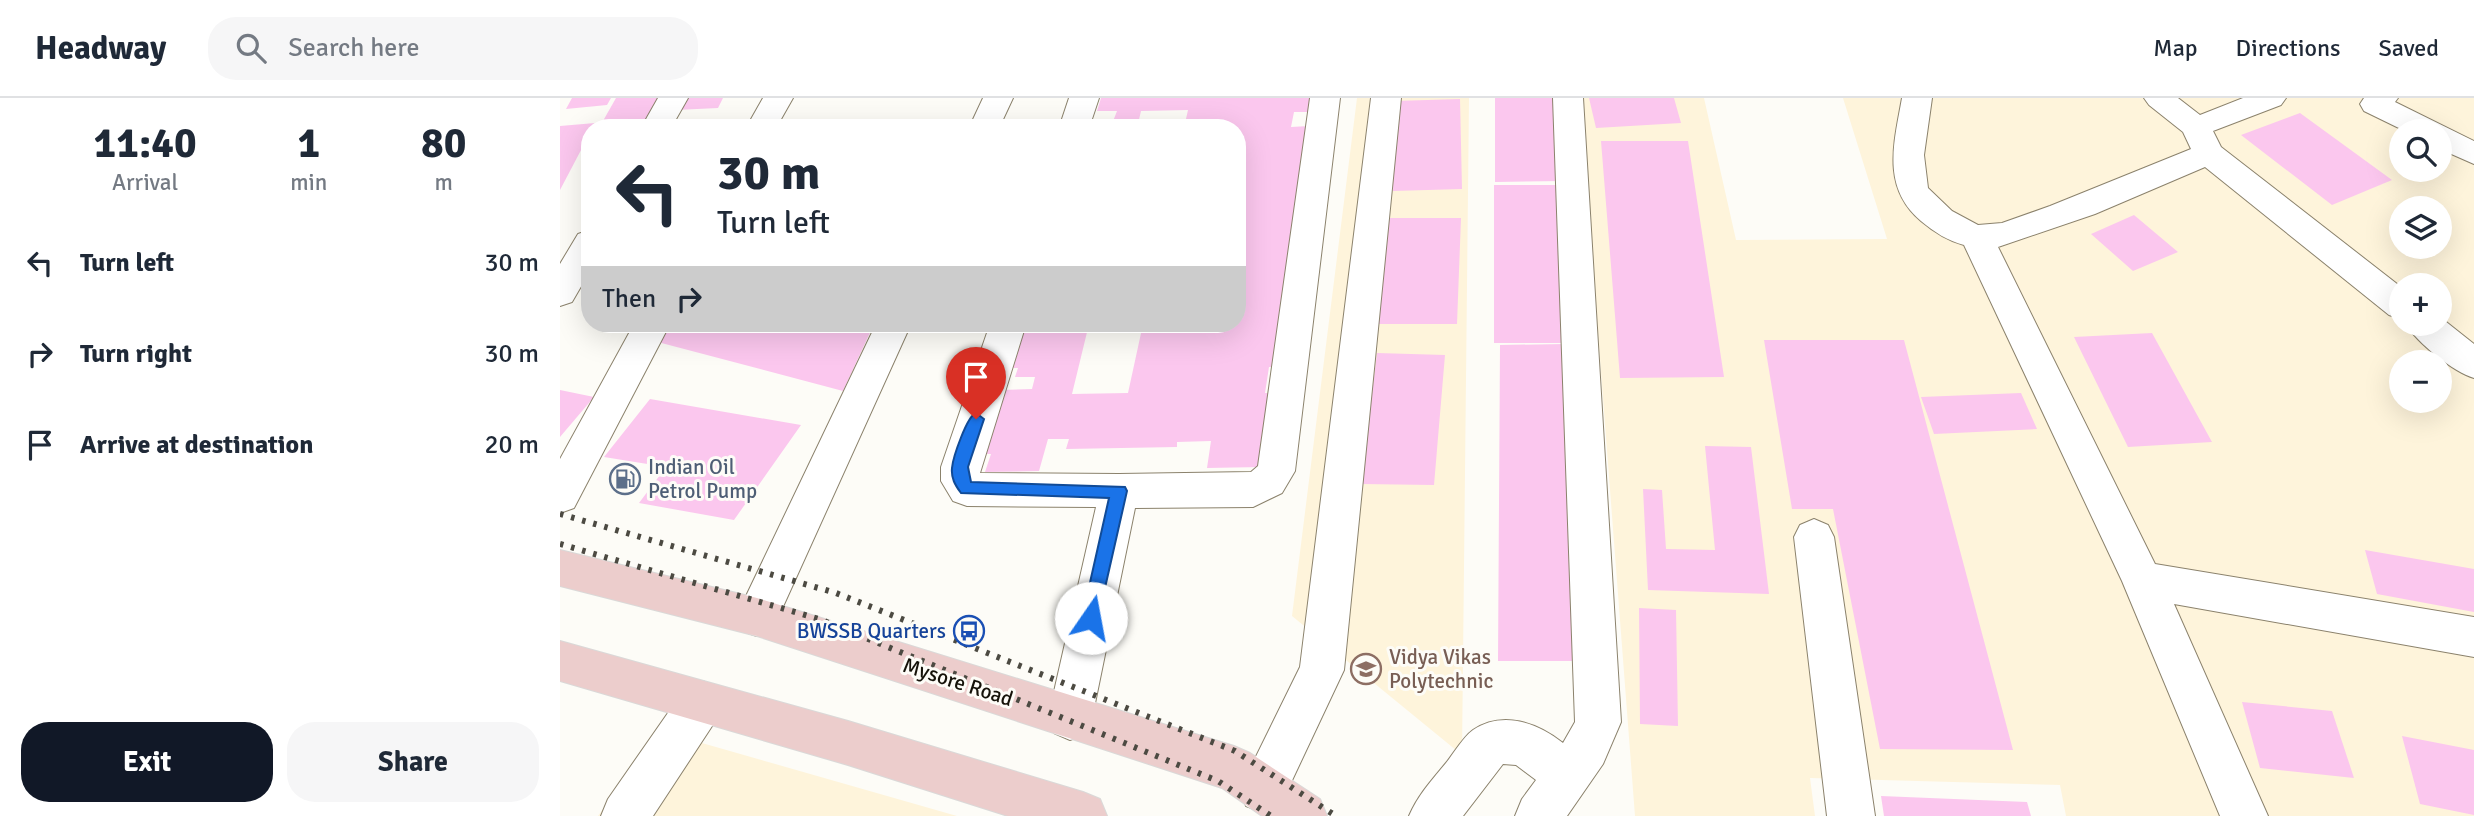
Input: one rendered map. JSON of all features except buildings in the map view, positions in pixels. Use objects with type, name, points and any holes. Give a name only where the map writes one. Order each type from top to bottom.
[{"type":"highway","name":"Mysore Road","points":[[560,568],[757,617],[1234,769],[1303,816]]},
{"type":"highway","points":[[560,662],[848,743],[1083,816]]},
{"type":"street","points":[[661,119],[673,98]]},
{"type":"street","points":[[766,119],[778,98]]},
{"type":"street","points":[[988,119],[998,98]]},
{"type":"street","points":[[1077,119],[1084,98]]},
{"type":"street","points":[[1005,333],[960,467],[961,481],[967,489],[1253,489],[1274,477],[1325,98]]},
{"type":"street","points":[[1263,789],[1322,670],[1386,98]]},
{"type":"street","points":[[1539,816],[1593,737],[1598,722],[1568,98]]},
{"type":"street","points":[[1917,98],[1908,167],[1912,189],[1925,207],[1949,224],[1977,237],[2011,232],[2114,197],[2271,98]]},
{"type":"street","points":[[2159,98],[2202,140],[2389,296]]},
{"type":"street","points":[[2383,98],[2375,104],[2405,119]]},
{"type":"street","points":[[2452,142],[2474,153]]},
{"type":"street","points":[[1977,237],[2142,580],[2244,816]]},
{"type":"street","points":[[562,287],[581,256]]},
{"type":"street","points":[[560,496],[647,333]]},
{"type":"street","points":[[757,617],[889,333]]},
{"type":"street","points":[[2439,336],[2474,363]]},
{"type":"street","points":[[1070,718],[1119,491]]},
{"type":"street","points":[[1814,537],[1851,816]]},
{"type":"street","points":[[2142,580],[2474,637]]},
{"type":"street","points":[[625,816],[702,702]]},
{"type":"street","points":[[1433,816],[1489,746],[1500,740],[1522,743],[1537,751],[1566,776]]},
{"type":"shaded area","points":[[1357,98],[1469,98],[1462,755],[1292,616]]},
{"type":"shaded area","points":[[1580,98],[1704,98],[1736,240],[1887,239],[1843,98],[2474,98],[2474,816],[2066,816],[2060,785],[1810,778],[1815,816],[1635,816]]},
{"type":"shaded area","points":[[660,731],[957,816],[598,816]]},
{"type":"railway","points":[[560,514],[836,593],[1235,751],[1336,816]]},
{"type":"railway","points":[[560,544],[819,619],[1218,781],[1271,816]]},
{"type":"place","name":"Indian Oil Petrol Pump","points":[[625,479]]},
{"type":"place","name":"BWSSB Quarters","points":[[969,631]]},
{"type":"place","name":"Vidya Vikas Polytechnic","points":[[1366,669]]},
{"type":"route","points":[[976,419],[960,467],[961,481],[967,489],[1119,491],[1091,618]]}]
